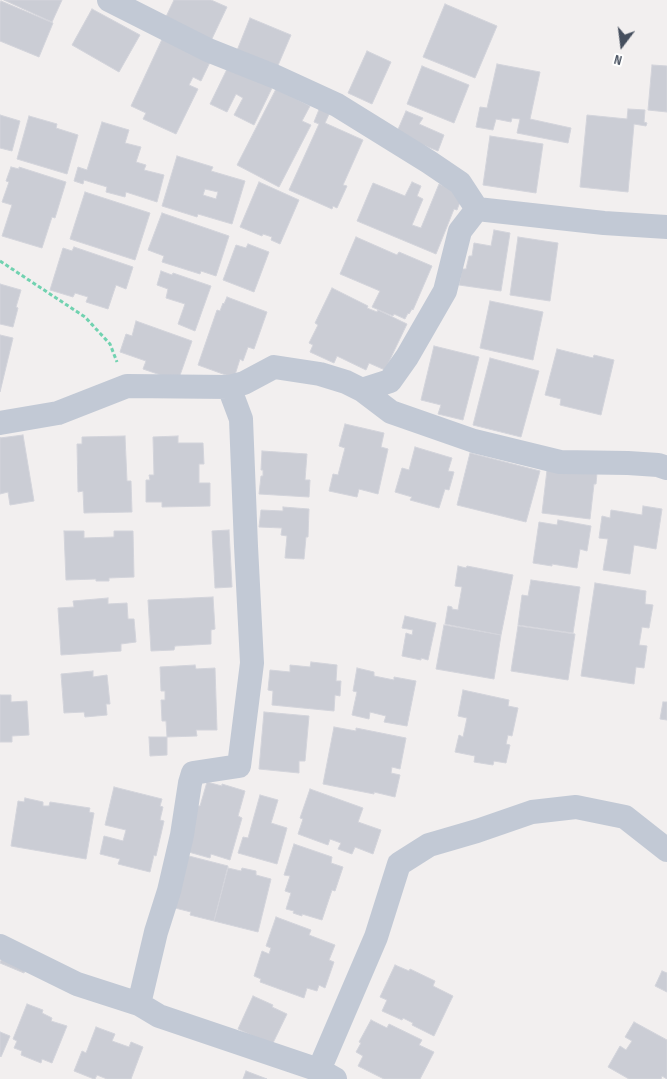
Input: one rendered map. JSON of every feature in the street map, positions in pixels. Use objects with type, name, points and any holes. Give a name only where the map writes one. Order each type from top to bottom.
[{"type":"street","points":[[109,0],[208,50],[276,77],[337,105],[460,183],[477,209]]},
{"type":"street","points":[[477,209],[604,223],[667,227]]},
{"type":"street","points":[[362,390],[390,380],[407,357],[445,291],[460,231],[477,209]]},
{"type":"street","points":[[0,423],[58,413],[126,386],[229,387],[244,383],[274,367],[320,374],[346,382],[362,390],[391,412],[474,441],[560,462],[628,463],[658,465],[667,468]]},
{"type":"street","points":[[139,1004],[182,835],[192,773],[239,766],[252,663],[241,419],[229,387]]},
{"type":"street","points":[[0,946],[77,984],[139,1004],[159,1016],[327,1075],[376,937],[399,864],[429,845],[532,812],[576,808],[625,816],[667,850]]},
{"type":"path","points":[[0,261],[85,317],[110,344],[126,386]]},
{"type":"building","points":[[4,0],[62,0],[52,22]]},
{"type":"building","points":[[174,0],[211,0],[227,7],[209,45],[163,23]]},
{"type":"building","points":[[1,1],[53,23],[39,57],[0,41]]},
{"type":"building","points":[[445,4],[497,26],[475,78],[423,57]]},
{"type":"building","points":[[92,9],[140,35],[119,72],[72,45]]},
{"type":"building","points":[[250,18],[291,35],[276,70],[236,53]]},
{"type":"building","points":[[164,35],[212,58],[201,81],[193,77],[189,85],[198,89],[176,134],[143,119],[146,113],[131,106]]},
{"type":"building","points":[[367,51],[391,62],[372,104],[348,93]]},
{"type":"building","points":[[497,64],[540,72],[530,119],[571,128],[568,143],[517,133],[520,119],[512,118],[511,122],[496,119],[493,130],[476,127],[480,107],[487,108]]},
{"type":"building","points":[[229,65],[273,86],[254,125],[234,115],[243,98],[236,94],[227,112],[210,104]]},
{"type":"building","points":[[652,65],[667,66],[667,112],[648,110]]},
{"type":"building","points":[[422,66],[469,85],[454,123],[407,104]]},
{"type":"building","points":[[276,89],[310,106],[302,121],[311,125],[279,187],[237,165]]},
{"type":"building","points":[[320,107],[330,112],[325,123],[363,140],[343,185],[347,186],[337,208],[333,206],[332,209],[289,190],[319,124],[314,122]]},
{"type":"building","points":[[628,109],[645,110],[644,122],[647,123],[646,126],[634,124],[628,192],[580,187],[587,115],[627,119]]},
{"type":"building","points":[[406,111],[423,118],[419,124],[444,135],[438,151],[396,134]]},
{"type":"building","points":[[0,115],[20,121],[12,151],[0,148]]},
{"type":"building","points":[[29,116],[57,124],[56,128],[78,135],[67,174],[17,159]]},
{"type":"building","points":[[102,122],[129,130],[125,143],[141,147],[136,162],[146,165],[144,170],[164,175],[157,202],[126,192],[125,197],[106,192],[107,187],[84,180],[83,184],[74,181],[78,167],[87,170]]},
{"type":"building","points":[[490,136],[543,144],[536,193],[483,185]]},
{"type":"building","points":[[177,156],[213,167],[211,171],[245,181],[232,224],[198,214],[197,217],[162,206]],"holes":[[[205,189],[218,192],[216,199],[203,195]]]},
{"type":"building","points":[[11,167],[19,169],[19,167],[66,182],[55,218],[52,217],[42,248],[2,236],[12,205],[2,202],[9,182],[6,181]]},
{"type":"building","points":[[259,182],[299,200],[280,244],[271,240],[272,237],[263,234],[262,236],[240,227]]},
{"type":"building","points":[[412,182],[421,186],[417,196],[423,199],[412,225],[421,228],[439,184],[463,194],[457,210],[454,209],[436,254],[357,221],[373,183],[405,196]]},
{"type":"building","points":[[85,192],[150,213],[135,260],[70,239]]},
{"type":"building","points":[[162,213],[229,236],[216,276],[201,271],[200,274],[162,262],[164,256],[148,250]]},
{"type":"building","points":[[494,230],[510,233],[501,291],[459,285],[462,269],[466,269],[469,256],[472,256],[474,243],[491,246]]},
{"type":"building","points":[[356,237],[397,255],[399,252],[432,266],[413,310],[408,313],[405,319],[372,307],[380,291],[340,274]]},
{"type":"building","points":[[518,237],[558,243],[550,301],[510,295]]},
{"type":"building","points":[[248,244],[269,252],[254,292],[223,280],[236,245],[246,248]]},
{"type":"building","points":[[74,247],[133,267],[126,289],[116,285],[108,309],[86,302],[88,297],[75,293],[73,297],[50,290],[63,248],[72,251]]},
{"type":"building","points":[[161,271],[172,275],[173,273],[211,286],[195,331],[178,324],[185,304],[166,298],[168,289],[157,285]]},
{"type":"building","points":[[0,284],[21,290],[13,327],[0,324]]},
{"type":"building","points":[[332,288],[368,306],[367,308],[377,312],[378,310],[407,324],[385,370],[369,363],[366,370],[337,356],[334,363],[310,352],[313,345],[309,343],[318,325],[315,323]]},
{"type":"building","points":[[227,297],[267,312],[254,349],[248,347],[243,361],[240,359],[234,378],[198,365],[217,310],[220,311]]},
{"type":"building","points":[[490,301],[543,312],[533,360],[480,348]]},
{"type":"building","points":[[136,321],[192,341],[178,381],[143,369],[146,361],[120,352],[126,334],[132,336]]},
{"type":"building","points":[[0,335],[13,338],[0,392]]},
{"type":"building","points":[[434,346],[479,357],[463,420],[438,414],[441,405],[421,400]]},
{"type":"building","points":[[557,349],[593,358],[594,355],[614,360],[601,415],[560,405],[561,399],[545,395]]},
{"type":"building","points":[[490,358],[539,371],[521,437],[473,425]]},
{"type":"building","points":[[345,424],[384,433],[381,447],[388,449],[378,494],[359,489],[357,497],[329,491],[333,474],[338,475],[345,448],[339,446]]},
{"type":"building","points":[[23,435],[34,501],[10,505],[8,492],[0,494],[0,438]]},
{"type":"building","points":[[125,436],[127,481],[131,481],[132,512],[84,513],[83,491],[78,492],[77,444],[82,444],[82,437]]},
{"type":"building","points":[[178,436],[178,443],[203,443],[204,464],[199,464],[199,483],[210,483],[210,506],[162,507],[162,502],[146,502],[146,480],[150,480],[149,475],[154,475],[153,437]]},
{"type":"building","points":[[415,447],[452,458],[448,471],[454,472],[449,490],[445,489],[439,508],[410,500],[412,497],[395,492],[402,468],[409,470]]},
{"type":"building","points":[[262,451],[307,454],[305,480],[310,480],[309,497],[259,494],[261,476],[263,476],[263,470],[261,470]]},
{"type":"building","points":[[470,453],[540,471],[526,522],[457,505]]},
{"type":"building","points":[[547,470],[597,473],[590,519],[542,513]]},
{"type":"building","points":[[643,506],[662,509],[656,549],[634,545],[630,574],[603,570],[608,539],[599,538],[602,516],[610,518],[611,510],[642,515]]},
{"type":"building","points":[[283,507],[309,509],[308,537],[306,537],[304,559],[285,558],[287,536],[281,535],[282,528],[259,527],[261,510],[283,511]]},
{"type":"building","points":[[558,520],[591,526],[587,551],[580,549],[577,568],[533,563],[539,522],[557,525]]},
{"type":"building","points":[[229,530],[232,587],[215,588],[212,531]]},
{"type":"building","points":[[64,531],[84,531],[84,538],[114,537],[114,531],[133,531],[134,577],[109,578],[109,581],[96,581],[96,579],[66,580]]},
{"type":"building","points":[[458,566],[513,575],[501,635],[445,624],[448,606],[458,610],[462,587],[455,586]]},
{"type":"building","points":[[531,580],[580,587],[573,633],[518,625],[522,595],[528,596]]},
{"type":"building","points":[[595,583],[646,591],[645,604],[653,605],[649,628],[642,627],[639,645],[647,646],[644,668],[636,667],[634,684],[581,676]]},
{"type":"building","points":[[213,597],[215,629],[211,630],[211,644],[175,646],[174,650],[151,651],[148,600]]},
{"type":"building","points":[[108,598],[108,604],[127,603],[128,619],[134,619],[136,642],[121,644],[121,651],[61,655],[58,608],[74,607],[73,601]]},
{"type":"building","points":[[405,616],[436,623],[428,660],[402,656],[406,633],[412,635],[413,630],[402,628]]},
{"type":"building","points":[[444,625],[501,635],[494,679],[436,669]]},
{"type":"building","points":[[518,626],[575,634],[568,680],[511,671]]},
{"type":"building","points":[[311,662],[337,665],[336,681],[341,681],[340,696],[335,695],[334,711],[272,705],[273,691],[268,690],[270,670],[290,672],[290,665],[310,667]]},
{"type":"building","points":[[195,665],[196,669],[215,668],[217,730],[196,730],[197,736],[167,737],[166,721],[162,721],[161,700],[165,700],[165,691],[161,691],[160,667]]},
{"type":"building","points":[[357,668],[374,672],[374,676],[394,680],[394,677],[416,681],[407,726],[384,722],[386,716],[370,712],[369,719],[352,715],[357,692],[353,691]]},
{"type":"building","points":[[93,671],[93,677],[107,675],[110,704],[106,704],[107,715],[85,717],[84,712],[64,713],[61,674]]},
{"type":"building","points":[[463,690],[509,700],[508,706],[518,708],[512,736],[508,735],[506,744],[510,745],[506,763],[494,761],[493,765],[474,762],[475,756],[455,752],[459,735],[463,737],[467,718],[458,716]]},
{"type":"building","points":[[0,695],[11,695],[11,702],[27,701],[29,735],[12,736],[12,742],[0,742]]},
{"type":"building","points":[[663,702],[667,702],[667,720],[660,719]]},
{"type":"building","points":[[264,712],[309,716],[305,761],[299,761],[299,773],[259,769]]},
{"type":"building","points":[[334,727],[356,731],[356,728],[406,738],[400,769],[392,767],[391,773],[400,775],[395,797],[323,784]]},
{"type":"building","points":[[149,737],[167,737],[167,755],[150,756]]},
{"type":"building","points":[[207,782],[222,786],[222,784],[245,791],[238,816],[242,818],[230,860],[211,854],[210,858],[185,851],[197,806],[200,806]]},
{"type":"building","points":[[114,787],[162,799],[160,806],[163,807],[160,820],[164,821],[156,856],[154,855],[150,872],[118,864],[120,859],[100,854],[104,836],[123,841],[126,830],[105,825]]},
{"type":"building","points":[[310,789],[363,808],[358,822],[381,830],[373,854],[355,847],[352,854],[338,849],[341,843],[330,839],[328,845],[298,834],[303,819],[300,818]]},
{"type":"building","points":[[260,795],[278,800],[271,823],[287,828],[277,864],[238,853],[243,837],[248,838]]},
{"type":"building","points":[[25,798],[43,802],[43,806],[49,806],[50,802],[90,808],[89,812],[94,813],[86,859],[11,846],[18,801],[24,802]]},
{"type":"building","points":[[294,844],[332,857],[331,863],[343,867],[335,891],[332,890],[322,920],[302,914],[302,916],[286,909],[291,893],[285,891],[290,876],[284,875]]},
{"type":"building","points":[[185,855],[228,866],[214,921],[190,915],[191,912],[171,907]]},
{"type":"building","points":[[228,868],[241,871],[242,868],[256,871],[256,875],[271,879],[258,932],[214,921]]},
{"type":"building","points":[[276,917],[311,930],[309,935],[335,945],[329,960],[334,962],[325,988],[319,985],[317,991],[307,988],[304,998],[260,982],[261,979],[254,976],[262,951],[269,954],[271,948],[266,946]]},
{"type":"building","points":[[3,955],[28,964],[24,973],[0,963]]},
{"type":"building","points":[[395,965],[409,971],[410,969],[435,981],[433,986],[453,996],[434,1036],[412,1025],[413,1023],[403,1018],[402,1020],[382,1011],[387,1000],[380,997]]},
{"type":"building","points":[[662,971],[667,973],[667,992],[655,986]]},
{"type":"building","points":[[253,996],[287,1014],[272,1045],[238,1029]]},
{"type":"building","points":[[27,1004],[43,1010],[42,1013],[52,1018],[51,1021],[67,1026],[52,1063],[42,1059],[41,1063],[21,1055],[22,1051],[14,1048],[17,1041],[13,1039]]},
{"type":"building","points":[[371,1020],[387,1028],[389,1024],[422,1040],[419,1045],[434,1052],[420,1079],[384,1079],[358,1066],[363,1056],[356,1052],[361,1043],[359,1042]]},
{"type":"building","points":[[634,1022],[667,1040],[667,1079],[662,1076],[661,1079],[629,1079],[608,1067],[620,1046],[626,1050],[632,1041],[625,1037]]},
{"type":"building","points":[[96,1027],[115,1034],[112,1041],[129,1047],[131,1042],[143,1047],[131,1079],[107,1079],[97,1075],[94,1079],[74,1071],[82,1051],[86,1053]]},
{"type":"building","points":[[0,1032],[10,1036],[1,1057],[0,1056]]},
{"type":"building","points":[[246,1071],[267,1079],[243,1079]]}]
